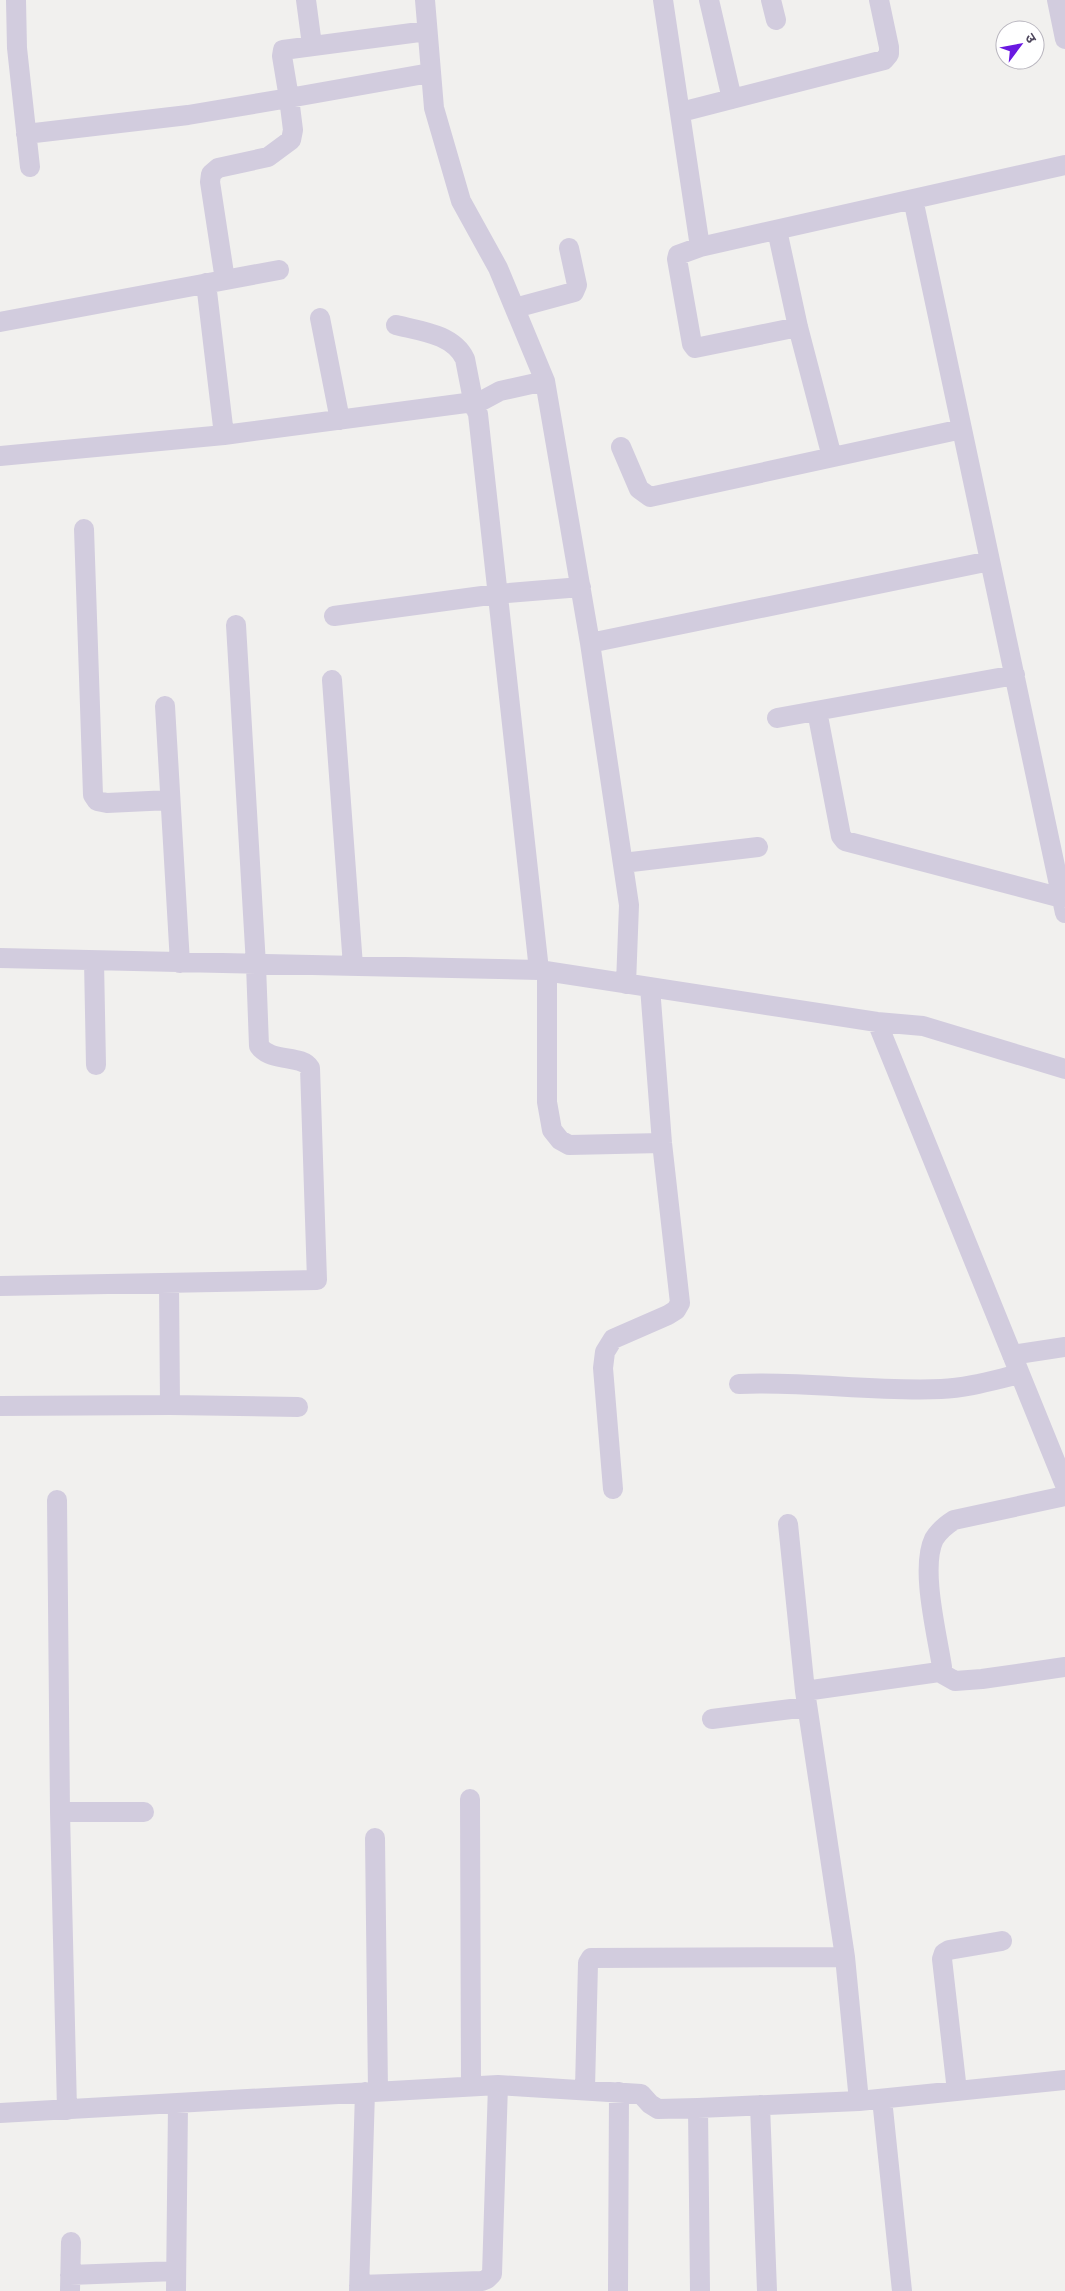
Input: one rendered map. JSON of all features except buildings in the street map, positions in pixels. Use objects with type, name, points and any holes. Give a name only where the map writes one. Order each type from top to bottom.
[{"type":"street","points":[[16,0],[9,62],[26,134],[30,167]]},
{"type":"street","points":[[306,0],[312,45]]},
{"type":"street","points":[[425,0],[434,108],[461,201],[498,268],[545,381],[581,587],[629,905],[626,984]]},
{"type":"street","points":[[663,0],[700,248]]},
{"type":"street","points":[[709,0],[732,99]]},
{"type":"street","points":[[771,0],[776,20]]},
{"type":"street","points":[[681,112],[884,60],[889,54],[889,47],[879,0]]},
{"type":"street","points":[[1057,0],[1065,39]]},
{"type":"street","points":[[224,435],[211,174],[218,168],[268,157],[291,140],[293,130],[282,56],[283,50],[427,31]]},
{"type":"street","points":[[26,134],[188,115],[430,73]]},
{"type":"street","points":[[798,327],[695,348],[692,344],[677,260],[678,255],[683,252],[776,230],[1065,165]]},
{"type":"street","points":[[817,711],[841,836],[845,841],[1063,905],[913,199]]},
{"type":"street","points":[[776,230],[798,327],[832,458]]},
{"type":"street","points":[[515,308],[574,292],[577,285],[569,248]]},
{"type":"street","points":[[0,322],[279,270]]},
{"type":"street","points":[[320,318],[340,420]]},
{"type":"street","points":[[396,325],[434,334],[451,343],[462,353],[465,359],[474,405],[478,414],[497,594],[543,971],[547,1102],[552,1130],[560,1140],[569,1145],[662,1143]]},
{"type":"street","points":[[0,456],[224,435],[466,403],[474,405],[500,391],[545,381]]},
{"type":"street","points":[[621,446],[639,489],[650,497],[962,429]]},
{"type":"street","points":[[84,529],[93,795],[97,801],[107,803],[170,800]]},
{"type":"street","points":[[590,644],[990,562]]},
{"type":"street","points":[[334,616],[497,594],[581,587]]},
{"type":"street","points":[[0,1286],[318,1280],[310,1068],[305,1063],[269,1055],[259,1046],[236,625]]},
{"type":"street","points":[[777,718],[1015,676]]},
{"type":"street","points":[[332,680],[353,966]]},
{"type":"street","points":[[164,706],[180,963]]},
{"type":"street","points":[[623,863],[758,847]]},
{"type":"street","points":[[0,958],[543,971],[877,1022],[924,1026],[1065,1069]]},
{"type":"street","points":[[94,961],[96,1065]]},
{"type":"street","points":[[613,1489],[604,1368],[605,1352],[613,1339],[668,1315],[676,1310],[680,1303],[662,1143],[650,988]]},
{"type":"street","points":[[877,1022],[1065,1485]]},
{"type":"street","points":[[169,1283],[170,1405]]},
{"type":"street","points":[[1012,1355],[1065,1348]]},
{"type":"street","points":[[739,1384],[777,1382],[882,1389],[942,1389],[976,1384],[1020,1374]]},
{"type":"street","points":[[0,1406],[170,1405],[298,1407]]},
{"type":"street","points":[[939,1672],[942,1667],[928,1568],[930,1548],[935,1537],[945,1526],[954,1520],[1065,1496]]},
{"type":"street","points":[[57,1500],[60,1812],[67,2110]]},
{"type":"street","points":[[788,1524],[806,1699],[845,1957],[859,2101]]},
{"type":"street","points":[[712,1719],[939,1672],[955,1681],[1065,1667]]},
{"type":"street","points":[[470,1799],[471,2086]]},
{"type":"street","points":[[60,1812],[144,1812]]},
{"type":"street","points":[[375,1838],[372,2092],[359,2288],[482,2281],[490,2278],[492,2274],[498,2084]]},
{"type":"street","points":[[957,2091],[942,1959],[944,1953],[949,1950],[1002,1941]]},
{"type":"street","points":[[585,2089],[588,1963],[592,1958],[845,1957]]},
{"type":"street","points":[[0,2113],[498,2084],[641,2094],[650,2104],[658,2109],[698,2108],[859,2101],[1065,2080]]},
{"type":"street","points":[[618,2291],[619,2092]]},
{"type":"street","points":[[882,2099],[902,2291]]},
{"type":"street","points":[[71,2242],[70,2283],[176,2281],[178,2104]]},
{"type":"street","points":[[760,2105],[767,2291]]},
{"type":"street","points":[[698,2108],[700,2291]]}]
